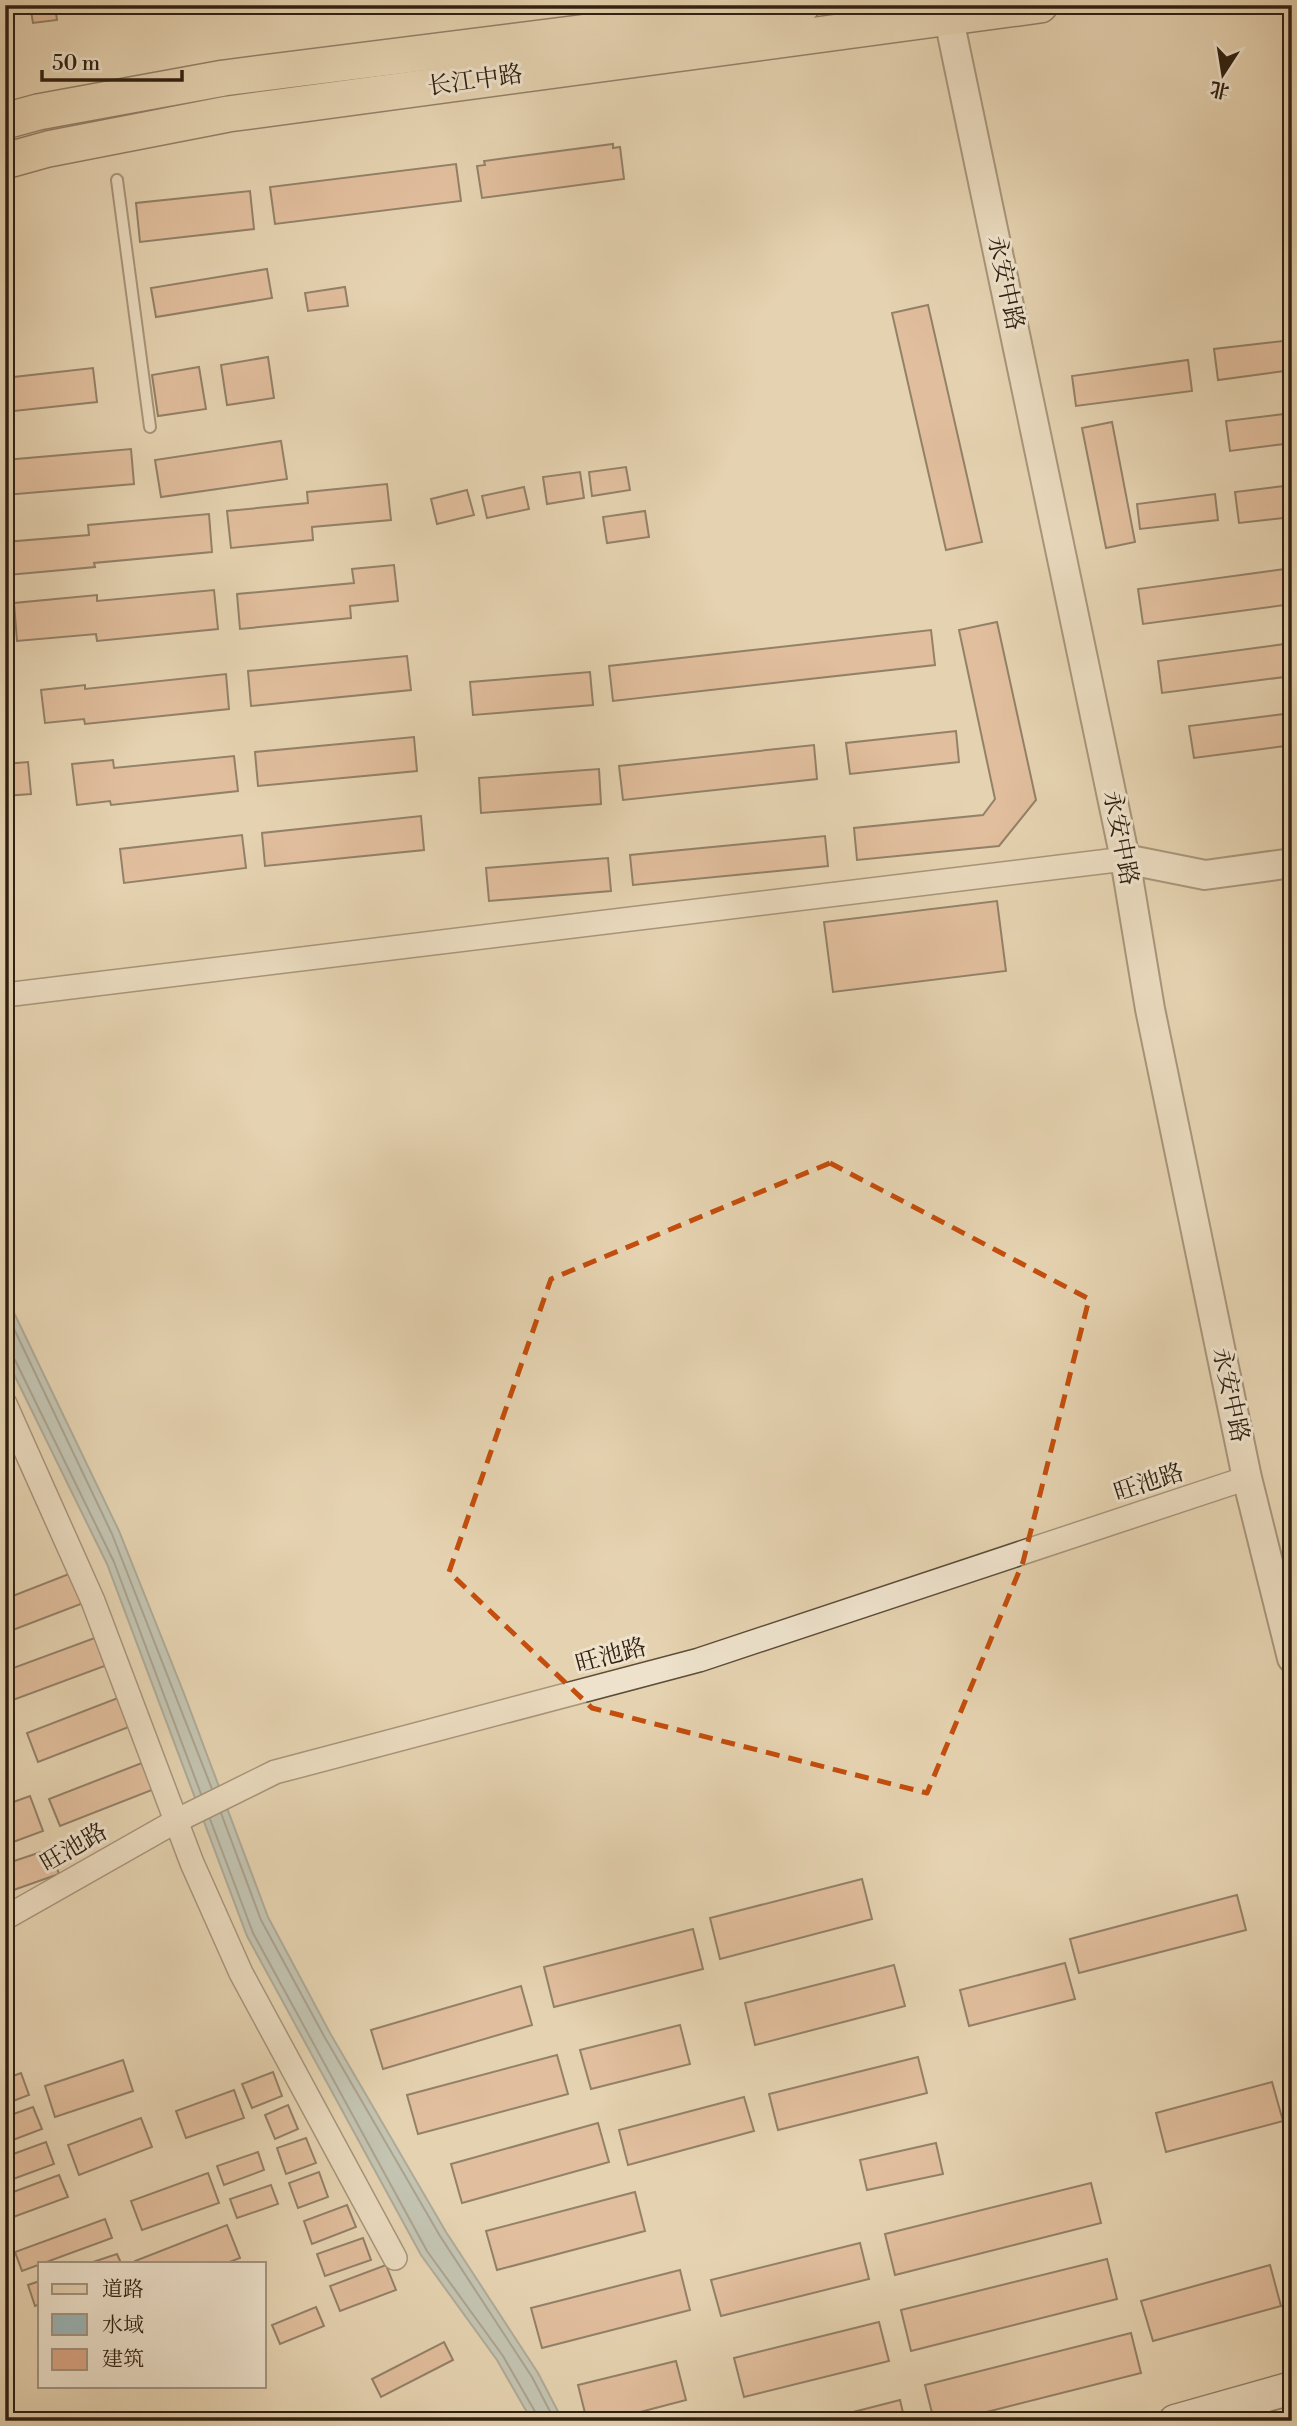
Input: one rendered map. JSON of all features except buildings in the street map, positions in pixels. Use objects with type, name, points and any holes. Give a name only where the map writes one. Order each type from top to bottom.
[{"type":"main road","name":"长江中路","points":[[5,121],[38,112],[224,78],[802,5]]},
{"type":"main road","name":"长江中路","points":[[5,161],[48,149],[228,114],[947,12],[1040,5]]},
{"type":"main road","points":[[1175,2421],[1292,2388]]},
{"type":"street","name":"永安中路","points":[[947,12],[975,135],[1125,859],[1150,1009],[1247,1478],[1292,1658]]},
{"type":"street","points":[[5,995],[1125,859],[1205,874],[1292,863]]},
{"type":"street","points":[[8,1415],[93,1601],[192,1863],[242,1973],[395,2258]]},
{"type":"street","name":"旺池路","points":[[5,1918],[176,1821],[275,1772],[699,1660],[1247,1478]]},
{"type":"lane","points":[[117,180],[150,427]]},
{"type":"highlighted area","points":[[830,1163],[1089,1299],[1023,1562],[927,1793],[592,1708],[449,1572],[551,1279]]},
{"type":"water","points":[[5,1294],[119,1531],[268,1917],[330,2033],[446,2232],[538,2373],[563,2421],[532,2421],[497,2360],[421,2255],[247,1936],[107,1564],[5,1356]]}]
